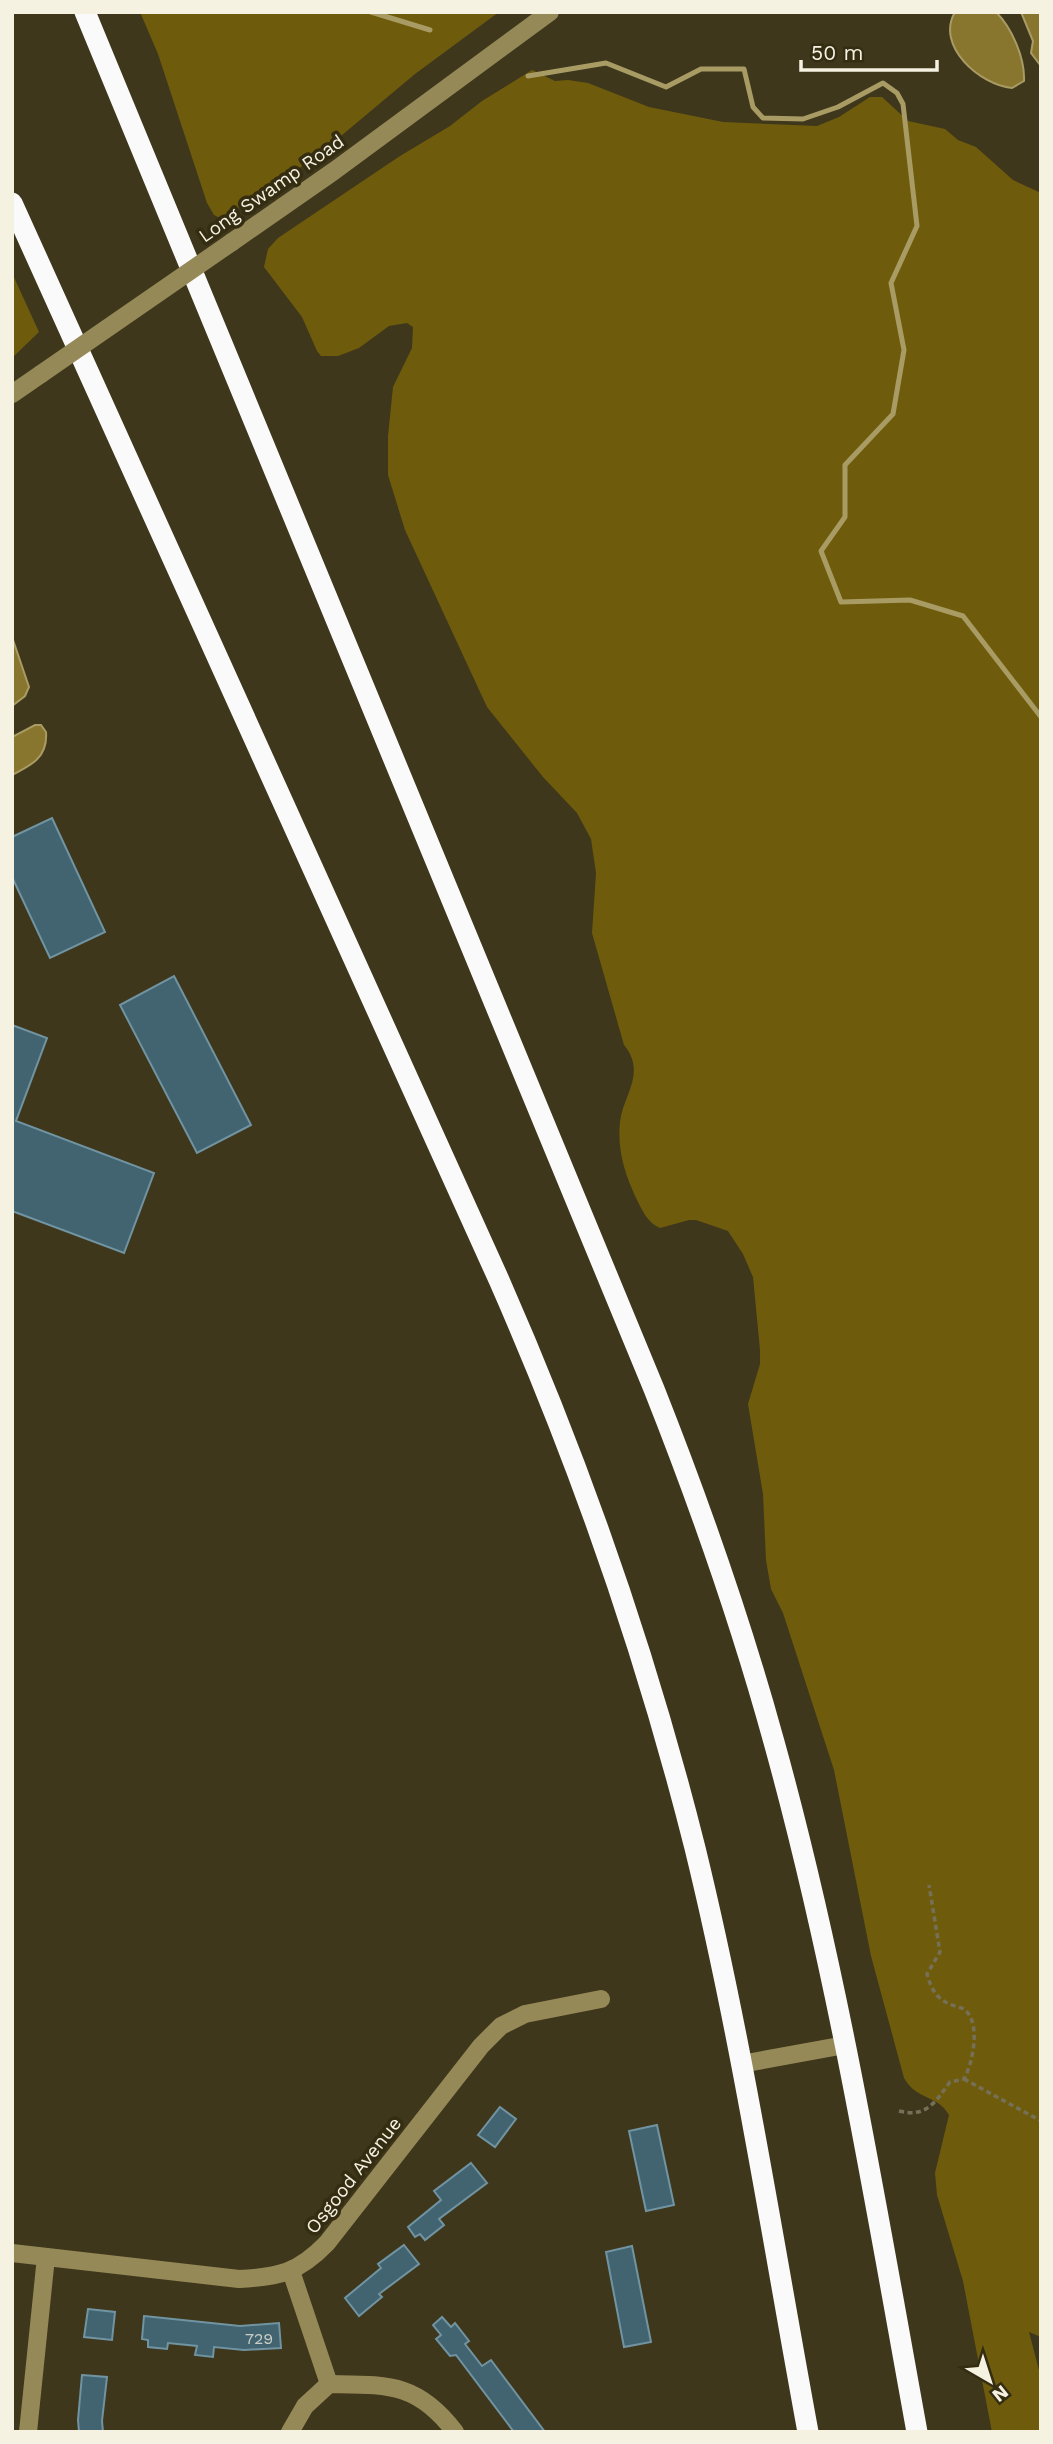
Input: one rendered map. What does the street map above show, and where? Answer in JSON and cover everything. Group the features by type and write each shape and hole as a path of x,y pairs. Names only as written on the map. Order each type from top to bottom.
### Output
{"highway":[{"path":"85,12 686,1471 737,1616 775,1745 815,1905 845,2045 917,2432"},
{"path":"12,204 479,1235 563,1431 625,1606 669,1751 710,1912 741,2064 808,2432"}],"street":[{"name":"Long Swamp Road","path":"12,394 334,171 550,12"},
{"name":"Osgood Avenue","path":"12,2253 239,2279 264,2278 291,2271 310,2260 327,2243 481,2046 501,2026 525,2014 601,1999"},
{"path":"741,2064 845,2045"},
{"path":"28,2432 46,2257"},
{"path":"291,2271 328,2384"},
{"path":"290,2432 304,2406 328,2384 375,2385 413,2392 436,2409 456,2432"}],"path":[{"path":"899,2111 909,2113 929,2109 950,2082 964,2078 971,2067 975,2044 971,2020 965,2011 939,1998 931,1989 927,1974 940,1952 929,1885"},
{"path":"964,2078 1041,2121"}],"shaded area":[{"path":"140,12 499,12 415,74 317,156 244,206 220,218 214,215 207,203 158,54"},
{"path":"955,12 996,12 1016,44 1024,81 1012,88 1000,85 987,80 964,62 951,38 950,25"},
{"path":"1021,12 1041,12 1041,66 1031,53 1033,41"},
{"path":"532,70 555,81 588,83 649,107 723,122 817,126 839,117 870,97 882,97 908,121 945,129 958,140 976,147 1013,180 1041,193 1041,2337 1029,2332 1041,2378 1041,2432 992,2432 963,2281 937,2195 935,2173 949,2115 939,2104 915,2091 904,2078 871,1956 834,1770 783,1613 771,1589 766,1560 763,1494 748,1404 760,1364 753,1277 743,1254 728,1231 696,1220 660,1228 646,1217 641,1209 623,1162 619,1132 622,1112 632,1084 634,1065 624,1045 592,933 596,873 591,839 577,813 543,777 487,707 405,530 388,475 388,436 393,387 412,348 413,327 407,323 389,326 359,348 338,356 321,356 302,317 264,267 268,249 278,238"},
{"path":"12,273 39,332 12,358"},
{"path":"12,637 29,687 25,696 12,706"},
{"path":"35,725 41,725 46,732 44,748 32,764 12,775 12,737"}],"building":[{"path":"52,818 105,932 50,958 12,877 12,837"},
{"path":"174,976 251,1125 197,1153 120,1005"},
{"path":"12,1025 47,1038 16,1121 154,1173 124,1253 12,1211"},
{"path":"500,2107 516,2119 495,2147 478,2135"},
{"path":"657,2125 674,2205 646,2211 629,2131"},
{"path":"471,2163 487,2183 439,2219 444,2225 425,2240 420,2234 415,2237 408,2227 441,2200 434,2191"},
{"path":"404,2245 419,2264 379,2294 382,2297 359,2316 345,2298 381,2268 378,2264"},
{"path":"632,2246 651,2342 624,2347 606,2252"},
{"path":"88,2309 115,2312 112,2340 84,2337"},
{"path":"144,2316 240,2326 279,2323 281,2348 244,2350 214,2347 213,2357 195,2355 197,2346 168,2343 167,2349 148,2347 148,2340 142,2339"},
{"path":"442,2317 451,2327 455,2323 469,2341 465,2344 482,2366 491,2360 545,2432 514,2432 456,2355 450,2356 436,2339 441,2335 433,2325"},
{"path":"82,2375 107,2377 103,2432 79,2432"}],"waterway":[{"path":"371,12 430,30"},
{"path":"528,76 606,63 666,87 701,69 744,69 753,107 763,118 803,119 838,107 883,83 897,93 903,104 917,226 891,283 904,350 893,414 845,465 845,517 821,551 841,602 910,600 963,616 1041,717"}]}
